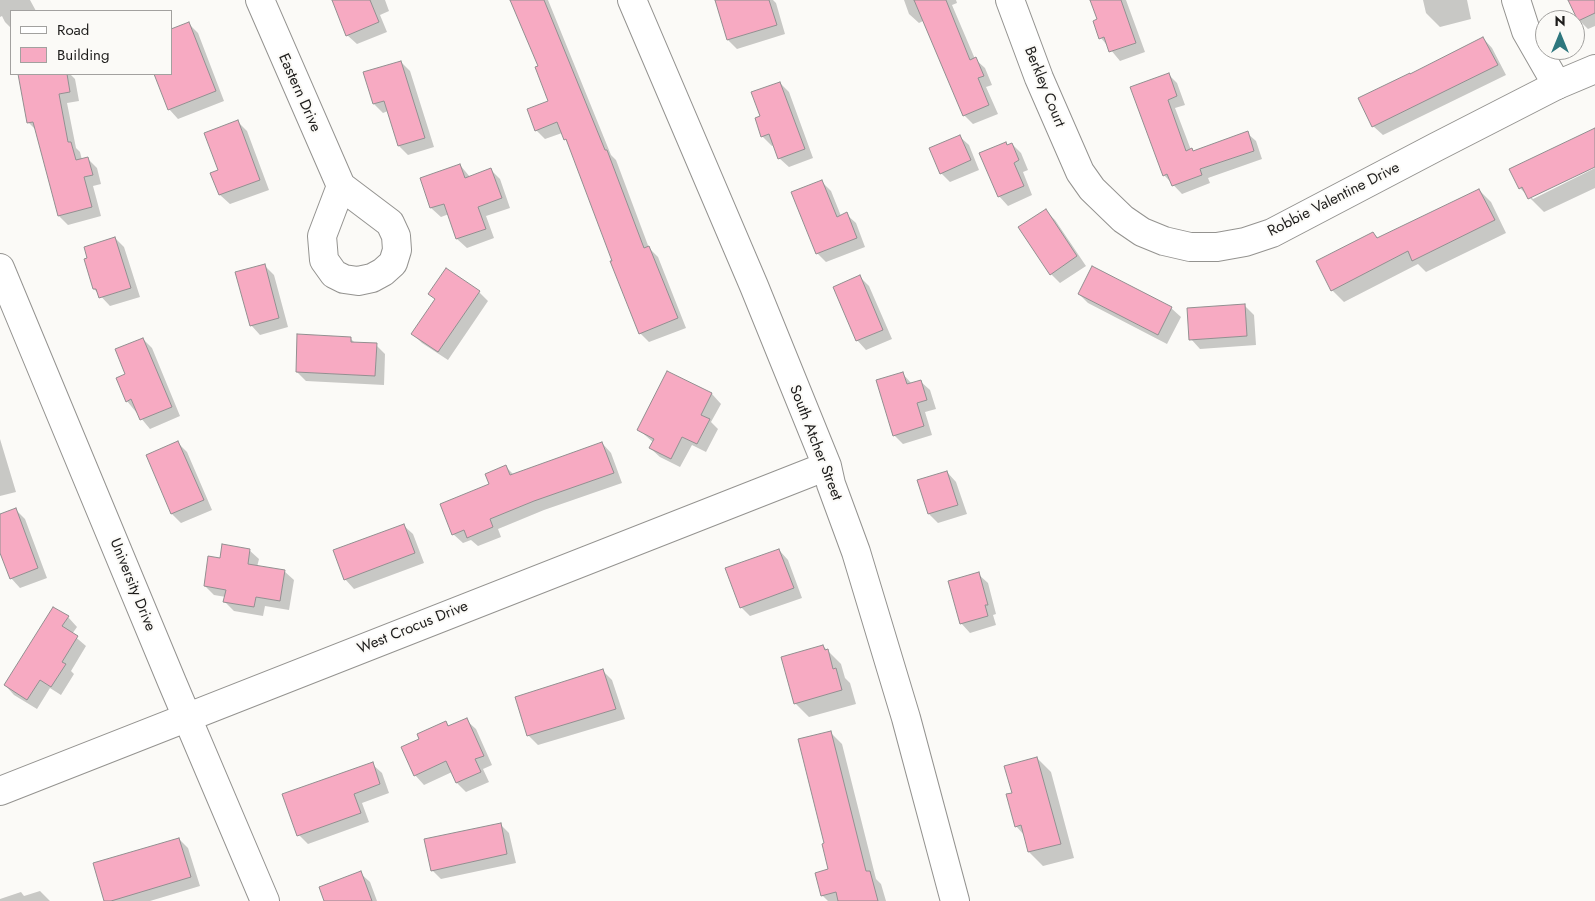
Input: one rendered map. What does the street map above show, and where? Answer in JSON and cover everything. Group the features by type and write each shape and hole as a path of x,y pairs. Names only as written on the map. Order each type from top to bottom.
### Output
{"street":[{"name":"Eastern Drive","path":"260,0 341,186"},
{"name":"South Atcher Street","path":"632,0 754,286 827,466 856,552 906,718 955,901"},
{"name":"Berkley Court","path":"1010,0 1039,78 1080,172"},
{"path":"1516,0 1526,31 1557,85"},
{"name":"Robbie Valentine Drive","path":"1080,172 1106,204 1142,232 1164,241 1190,247 1216,247 1235,244 1272,233 1557,85 1595,69"},
{"name":"University Drive","path":"0,268 265,901"},
{"name":"West Crocus Drive","path":"0,791 827,466"}],"building":[{"path":"332,0 370,0 379,22 346,36"},
{"path":"510,0 544,0 605,150 607,150 644,248 649,246 678,318 639,334 610,261 612,261 566,139 564,140 557,122 535,131 527,109 548,101 535,67 538,66"},
{"path":"715,0 769,0 777,25 727,40"},
{"path":"914,0 946,0 970,60 976,57 984,76 978,78 989,105 963,116"},
{"path":"1090,0 1121,0 1136,43 1109,52 1104,37 1099,39 1093,21 1097,19"},
{"path":"1568,0 1595,0 1595,13 1585,18 1585,10 1573,10"},
{"path":"189,22 216,91 168,110 154,75 172,75 172,29"},
{"path":"1483,37 1498,65 1372,127 1358,98"},
{"path":"401,61 425,138 398,146 384,101 373,104 363,72"},
{"path":"1169,73 1177,96 1168,100 1186,151 1192,148 1193,151 1248,131 1254,151 1200,169 1202,175 1172,186 1167,174 1163,176 1130,87"},
{"path":"18,75 67,75 70,92 59,94 68,142 71,142 76,160 88,157 93,175 84,177 92,207 58,216 33,122 27,123"},
{"path":"780,82 805,149 778,159 769,134 761,137 755,118 760,116 751,92"},
{"path":"238,120 260,180 219,195 210,173 218,170 204,133"},
{"path":"1595,128 1595,167 1528,199 1522,187 1519,189 1509,169"},
{"path":"960,135 971,160 940,174 929,148"},
{"path":"1006,142 1007,145 1012,143 1019,160 1014,163 1024,186 998,197 979,153"},
{"path":"460,164 465,178 491,168 502,198 478,207 486,229 456,239 444,204 430,208 420,178"},
{"path":"822,180 837,217 847,212 857,238 816,254 791,192"},
{"path":"1479,189 1495,220 1412,261 1408,251 1331,291 1316,261 1373,232 1377,238"},
{"path":"1046,209 1077,256 1050,275 1018,227"},
{"path":"115,237 131,288 99,298 96,289 93,289 84,259 87,258 84,247"},
{"path":"265,264 279,318 250,326 235,272"},
{"path":"1092,266 1172,307 1158,335 1078,294"},
{"path":"446,268 480,291 438,352 411,334 435,299 428,294"},
{"path":"860,275 883,330 856,341 833,287"},
{"path":"1245,304 1247,336 1189,340 1187,308"},
{"path":"297,334 351,337 351,342 377,343 375,376 296,372"},
{"path":"143,338 172,407 140,420 131,399 126,402 116,378 125,374 115,349"},
{"path":"667,371 712,393 701,415 710,419 697,444 682,437 671,459 649,448 654,439 637,430"},
{"path":"903,372 907,384 921,380 927,400 917,403 924,426 893,436 876,380"},
{"path":"178,441 204,500 171,514 146,455"},
{"path":"602,442 614,473 534,501 490,519 493,527 467,538 464,530 452,535 440,504 489,484 485,474 506,465 510,475"},
{"path":"947,471 958,505 928,514 917,480"},
{"path":"16,508 38,568 10,579 0,553 0,514"},
{"path":"404,524 415,553 344,580 333,550"},
{"path":"222,544 250,549 248,564 285,570 280,601 256,597 254,607 223,602 226,590 204,586 208,556 220,558"},
{"path":"779,549 794,588 740,608 725,568"},
{"path":"979,572 988,605 985,605 988,616 960,624 948,581"},
{"path":"53,607 69,616 62,626 78,636 62,662 66,664 51,687 40,680 27,700 4,685"},
{"path":"823,645 825,650 828,649 833,669 836,668 842,690 794,704 781,657"},
{"path":"603,669 616,709 527,736 515,697"},
{"path":"467,718 484,756 475,759 481,772 456,783 446,761 414,776 401,747 419,739 417,734 446,721 448,726"},
{"path":"831,731 866,871 870,871 878,901 838,901 836,892 821,896 815,873 828,869 822,844 824,843 798,739"},
{"path":"1037,757 1061,844 1028,852 1021,825 1015,827 1006,794 1012,793 1004,766"},
{"path":"373,762 380,784 354,794 361,813 297,836 282,794"},
{"path":"501,823 507,854 431,871 424,839"},
{"path":"179,838 191,877 111,901 104,901 93,863"},
{"path":"361,871 372,901 324,901 319,887"}]}
